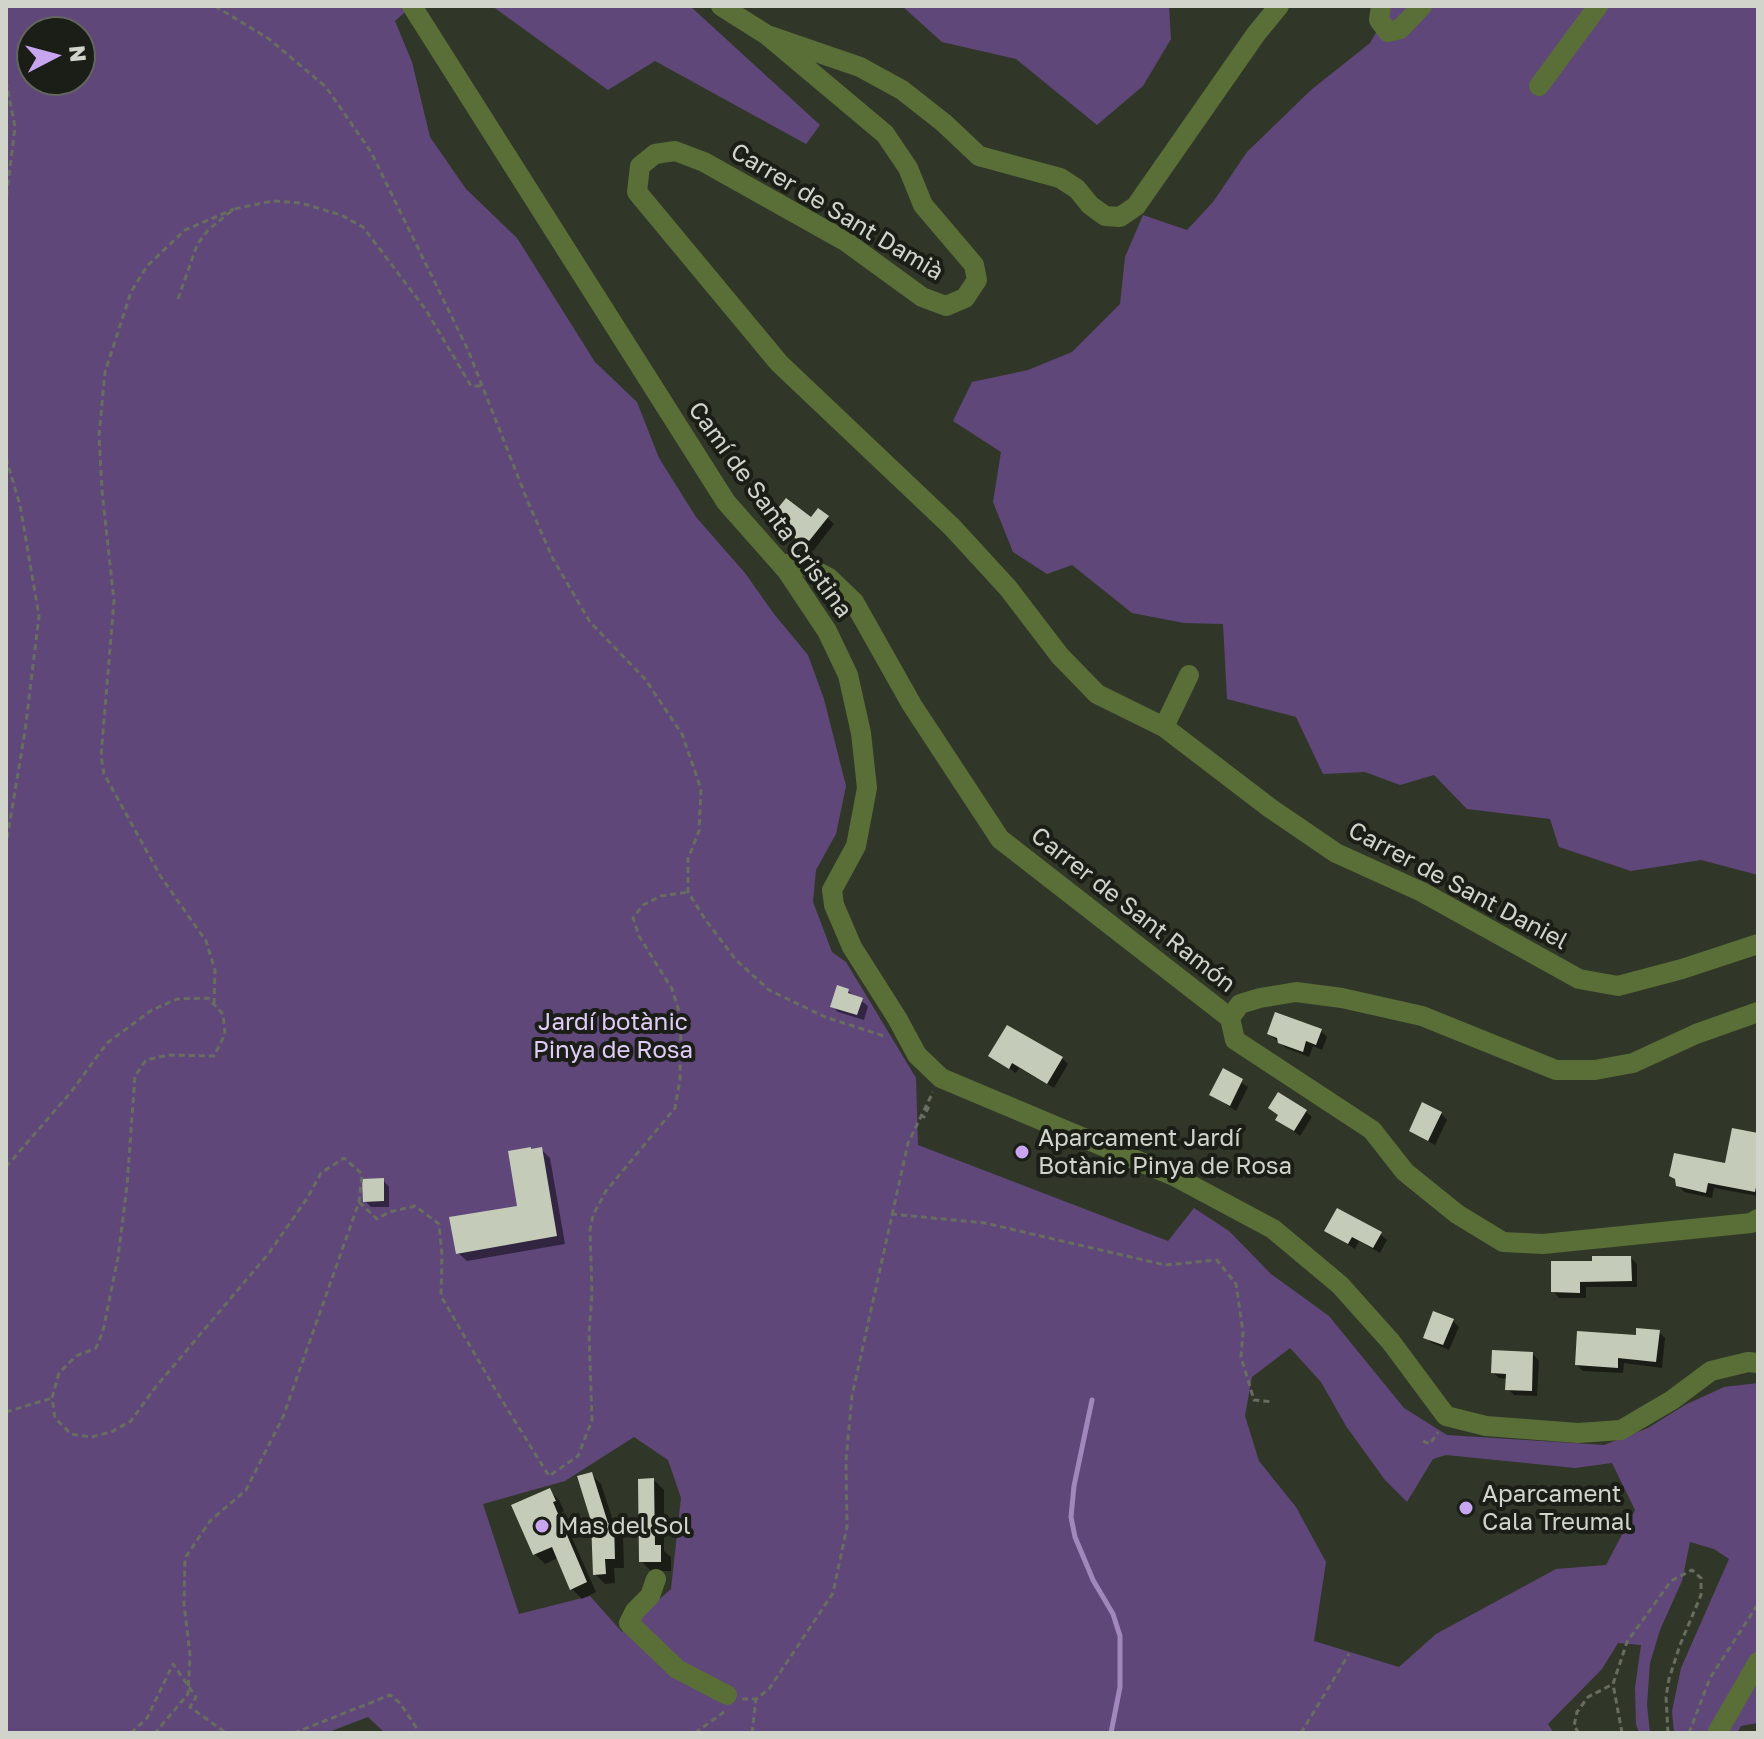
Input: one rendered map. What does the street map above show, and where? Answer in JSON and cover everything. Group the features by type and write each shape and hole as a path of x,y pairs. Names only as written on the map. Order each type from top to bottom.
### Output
{"street":[{"name":"Camí de Santa Cristina","path":"412,6 726,502 781,564 827,631 848,675 861,733 867,788 856,846 832,890 834,905 852,947 917,1055 941,1078 1174,1176 1273,1229 1340,1285 1391,1342 1446,1416 1486,1426 1578,1433 1621,1430 1672,1400 1711,1371 1755,1360"},
{"path":"721,6 767,35 860,67 902,90 979,156 1060,178 1077,189 1090,205 1105,216 1120,217 1136,206 1256,34 1279,6"},
{"path":"1381,6 1379,20 1388,32 1400,29 1422,6"},
{"path":"1539,86 1598,6"},
{"name":"Carrer de Sant Damià","path":"767,35 885,134 908,168 923,205 974,265 977,280 965,298 946,306 922,297 845,241 704,162 675,151 655,154 640,166 637,192 779,363 952,527 1008,588 1060,656 1097,694 1164,727"},
{"name":"Carrer de Sant Ramón","path":"781,564 802,564 829,578 854,602 912,705 1000,839 1230,1018 1235,1040 1372,1130 1405,1172 1457,1214 1503,1242 1543,1244 1756,1223"},
{"path":"1164,727 1189,675"},
{"name":"Carrer de Sant Daniel","path":"1164,727 1270,808 1336,853 1422,892 1579,979 1618,986 1758,944"},
{"path":"1230,1018 1240,1004 1260,998 1296,992 1342,998 1422,1016 1556,1070 1595,1070 1633,1063 1696,1034 1758,1012"},
{"path":"656,1579 650,1596 635,1611 629,1623 677,1669 732,1698"},
{"path":"1717,1733 1758,1662"}],"path":[{"path":"215,6 269,39 326,87 371,152 468,350 553,559 590,622 645,679 682,734 701,789 699,831 688,859 688,892 705,919 736,960 769,990 825,1017 912,1045"},
{"path":"6,81 15,127 6,201"},
{"path":"214,1004 215,970 206,941 161,877 104,774 101,756 114,601 99,435 105,372 117,327 131,292 147,266 185,230 234,209 273,201 301,203 341,215 363,227 426,310 471,386 482,386"},
{"path":"178,299 197,245 208,230 234,209"},
{"path":"6,458 20,505 39,616 25,731 6,845"},
{"path":"359,1202 377,1219 389,1212 415,1206 439,1224 441,1296 495,1389 549,1476 578,1456 592,1420 590,1230 593,1215 606,1191 675,1108 680,1080 681,1018 672,989 639,936 633,918 643,905 661,896 688,892"},
{"path":"6,1167 71,1092 107,1043 152,1010 177,999 208,998 223,1014 225,1034 214,1056 168,1055 146,1060 135,1076 127,1186 118,1257 103,1331 96,1348 76,1356 59,1373 52,1398 55,1418 71,1434 91,1437 111,1432 131,1421 154,1389 269,1253 321,1173 344,1158 362,1174 359,1202 283,1417 246,1490 210,1521 185,1558 184,1604 190,1654 188,1694 155,1733"},
{"path":"695,1733 714,1722 732,1698 756,1699 769,1689 833,1593 847,1527 846,1461 852,1396 908,1143 941,1078"},
{"path":"891,1214 985,1223 1165,1265 1217,1260 1236,1284 1243,1332 1241,1357 1254,1400 1273,1402"},
{"path":"6,1412 52,1398"},
{"path":"1423,1441 1430,1444 1439,1434 1434,1426"},
{"path":"1622,1733 1613,1684 1627,1642 1671,1581 1692,1570 1701,1578 1701,1595 1669,1679 1666,1697 1668,1733"},
{"path":"1689,1733 1710,1678 1758,1604"},
{"path":"1301,1733 1349,1654"},
{"path":"131,1733 147,1718 173,1664 196,1697 190,1707 226,1733"},
{"path":"1579,1733 1574,1726 1577,1712 1597,1690 1613,1684"},
{"path":"294,1733 390,1695 400,1703 420,1733"},
{"path":"752,1733 756,1699"}],"green space":[{"name":"Jardí botànic Pinya de Rosa","path":"6,6 412,6 395,21 412,62 430,137 466,189 517,238 595,362 637,402 659,458 696,517 745,573 808,655 824,699 846,786 836,834 816,870 813,902 832,952 846,962 916,1078 918,1145 1168,1241 1194,1208 1229,1231 1271,1274 1329,1316 1404,1408 1447,1435 1604,1445 1648,1428 1685,1405 1724,1387 1758,1383 1758,1723 1741,1726 1737,1733 1674,1733 1672,1711 1681,1668 1729,1559 1714,1549 1690,1542 1682,1581 1660,1630 1650,1663 1647,1705 1650,1733 1639,1733 1636,1724 1635,1688 1641,1645 1618,1643 1602,1669 1548,1724 1554,1733 385,1733 368,1717 326,1733 6,1733","holes":["1290,1348 1321,1382 1346,1426 1385,1480 1407,1502 1433,1459 1446,1455 1575,1468 1612,1463 1635,1510 1606,1565 1556,1569 1436,1634 1399,1667 1314,1641 1326,1562 1296,1507 1259,1461 1245,1416 1252,1377","634,1437 668,1460 681,1498 671,1589 622,1632 590,1596 519,1614 483,1504 565,1481"]},
{"path":"492,6 690,6 820,125 806,144 655,61 608,90"},
{"path":"902,6 1169,6 1171,39 1143,86 1097,125 1016,59 942,42"},
{"path":"1391,6 1758,6 1758,875 1701,860 1631,871 1559,847 1550,819 1467,809 1434,775 1400,785 1365,772 1323,774 1296,717 1227,699 1223,624 1184,623 1132,613 1072,565 1047,574 1013,552 993,502 1001,452 953,421 972,382 1028,370 1072,352 1120,304 1125,257 1143,215 1187,230 1213,202 1247,152 1311,90 1370,43"}],"building":[{"path":"786,498 811,517 818,508 829,516 805,546 770,518"},
{"path":"837,985 863,998 857,1015 830,1007"},
{"path":"1275,1012 1322,1029 1316,1045 1306,1041 1303,1052 1278,1043 1277,1038 1267,1034"},
{"path":"1007,1025 1063,1057 1047,1084 1012,1063 1009,1069 988,1056"},
{"path":"1223,1068 1243,1079 1230,1106 1209,1095"},
{"path":"1278,1092 1307,1110 1294,1131 1275,1120 1278,1115 1268,1108"},
{"path":"1422,1102 1442,1112 1428,1141 1409,1131"},
{"path":"1732,1128 1758,1133 1755,1192 1708,1183 1706,1193 1676,1186 1675,1179 1669,1176 1674,1153 1725,1163"},
{"path":"542,1147 557,1236 456,1254 449,1217 517,1206 508,1151"},
{"path":"384,1178 384,1201 363,1202 362,1179"},
{"path":"1337,1208 1382,1232 1373,1248 1352,1237 1348,1244 1324,1231"},
{"path":"1592,1256 1631,1256 1632,1281 1580,1282 1580,1293 1551,1292 1551,1261 1592,1261"},
{"path":"1433,1311 1454,1319 1443,1345 1423,1338"},
{"path":"1636,1328 1660,1330 1656,1362 1618,1358 1618,1368 1575,1365 1577,1331 1636,1335"},
{"path":"1492,1350 1533,1352 1532,1391 1505,1390 1506,1374 1491,1373"},
{"path":"592,1472 608,1523 614,1523 615,1559 605,1559 606,1574 593,1575 591,1521 577,1476"},
{"path":"654,1478 655,1545 661,1545 661,1562 639,1562 638,1479"},
{"name":"Mas del Sol","path":"550,1488 587,1582 570,1590 552,1547 533,1555 511,1505"}],"waterway":[{"path":"1092,1400 1074,1486 1071,1517 1075,1537 1093,1580 1113,1614 1120,1636 1120,1687 1111,1733"}],"place":[{"name":"Aparcament Jardí Botànic Pinya de Rosa","path":"1022,1152"},
{"name":"Aparcament Cala Treumal","path":"1466,1508"},
{"name":"Mas del Sol","path":"542,1526"}]}
